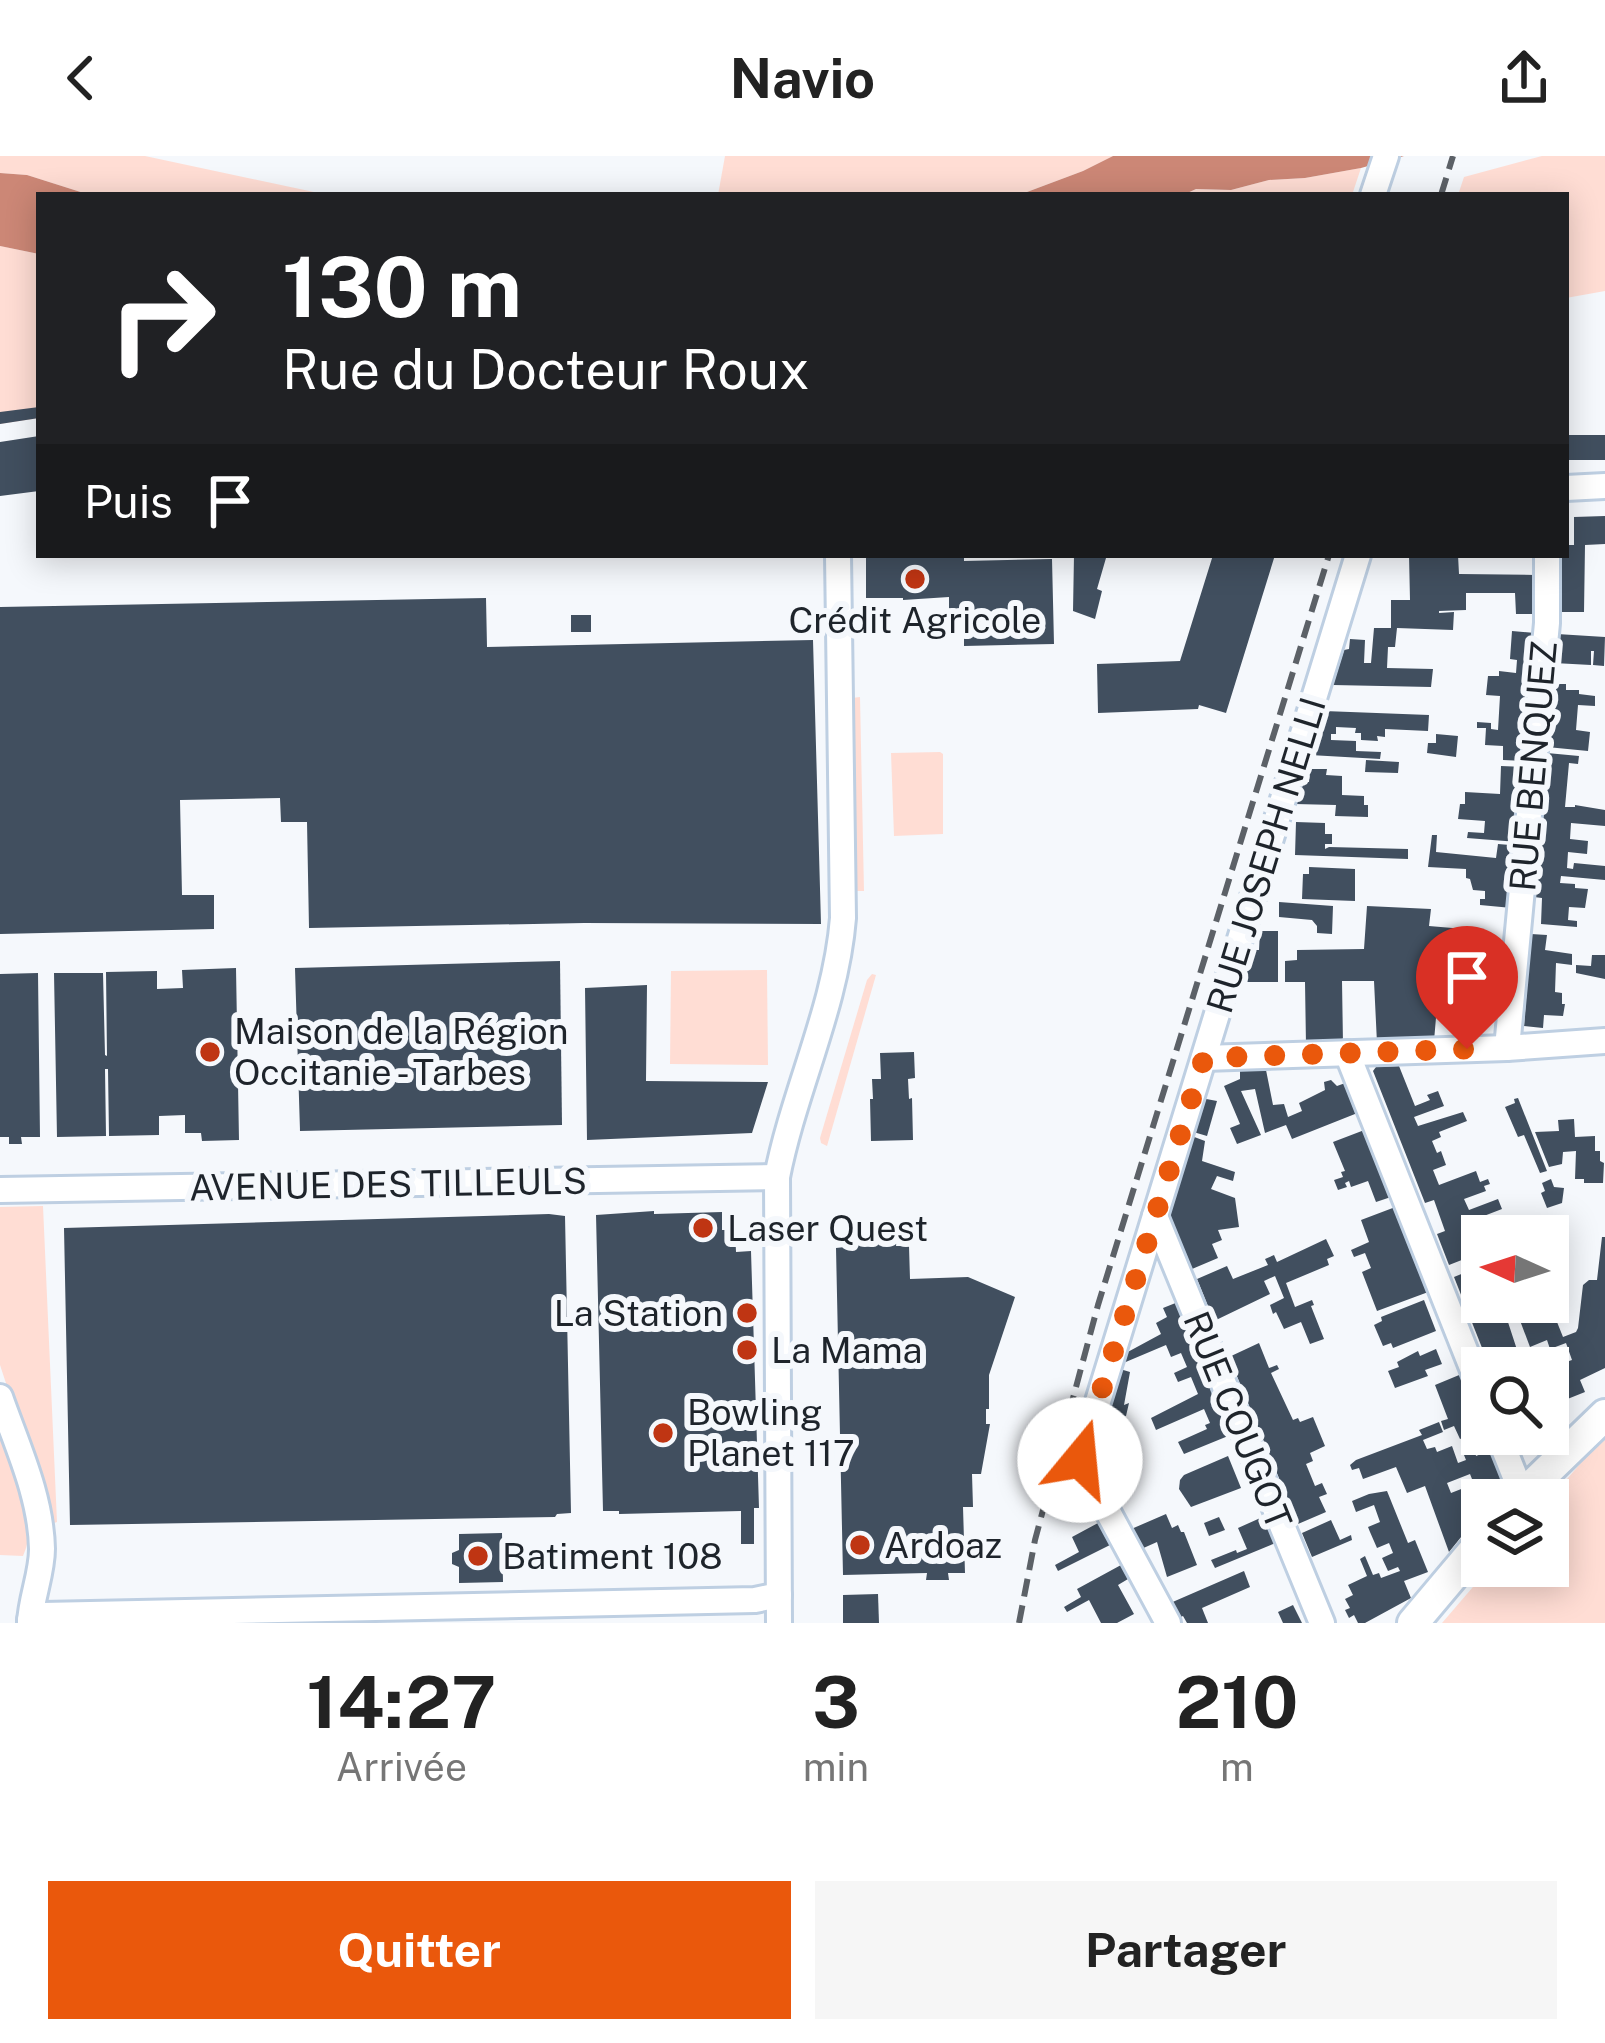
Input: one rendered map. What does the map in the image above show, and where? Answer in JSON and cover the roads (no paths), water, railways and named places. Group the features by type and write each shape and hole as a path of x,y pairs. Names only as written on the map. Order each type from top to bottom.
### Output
{"main road":[{"path":"1539,1479 1605,1415"},
{"path":"1413,1623 1461,1566"}],"street":[{"path":"1374,192 1386,156"},
{"path":"1569,488 1605,486"},
{"path":"779,1623 777,1178 786,1129 839,959 843,918 838,558"},
{"name":"RUE JOSEPH NELLI","path":"1168,1623 1080,1460 1357,558"},
{"name":"RUE BENQUEZ","path":"1507,1048 1547,623 1547,558"},
{"path":"1204,1058 1605,1041"},
{"path":"1347,1053 1464,1347"},
{"name":"AVENUE DES TILLEULS","path":"0,1190 777,1178"},
{"name":"RUE COUGOT","path":"1155,1216 1322,1623"},
{"path":"0,1396 40,1512 42,1556 30,1621 43,1615 521,1614 755,1600 779,1594"}],"railway":[{"path":"1442,192 1453,156"},
{"path":"1019,1623 1035,1540 1098,1305 1328,558"}],"place":[{"name":"Crédit Agricole","path":"915,579"},
{"name":"Maison de la Région Occitanie - Tarbes","path":"210,1052"},
{"name":"Laser Quest","path":"703,1228"},
{"name":"La Station","path":"747,1313"},
{"name":"La Mama","path":"747,1350"},
{"name":"Bowling Planet 117","path":"663,1433"},
{"name":"Ardoaz","path":"860,1545"},
{"name":"Batiment 108","path":"478,1556"}]}
